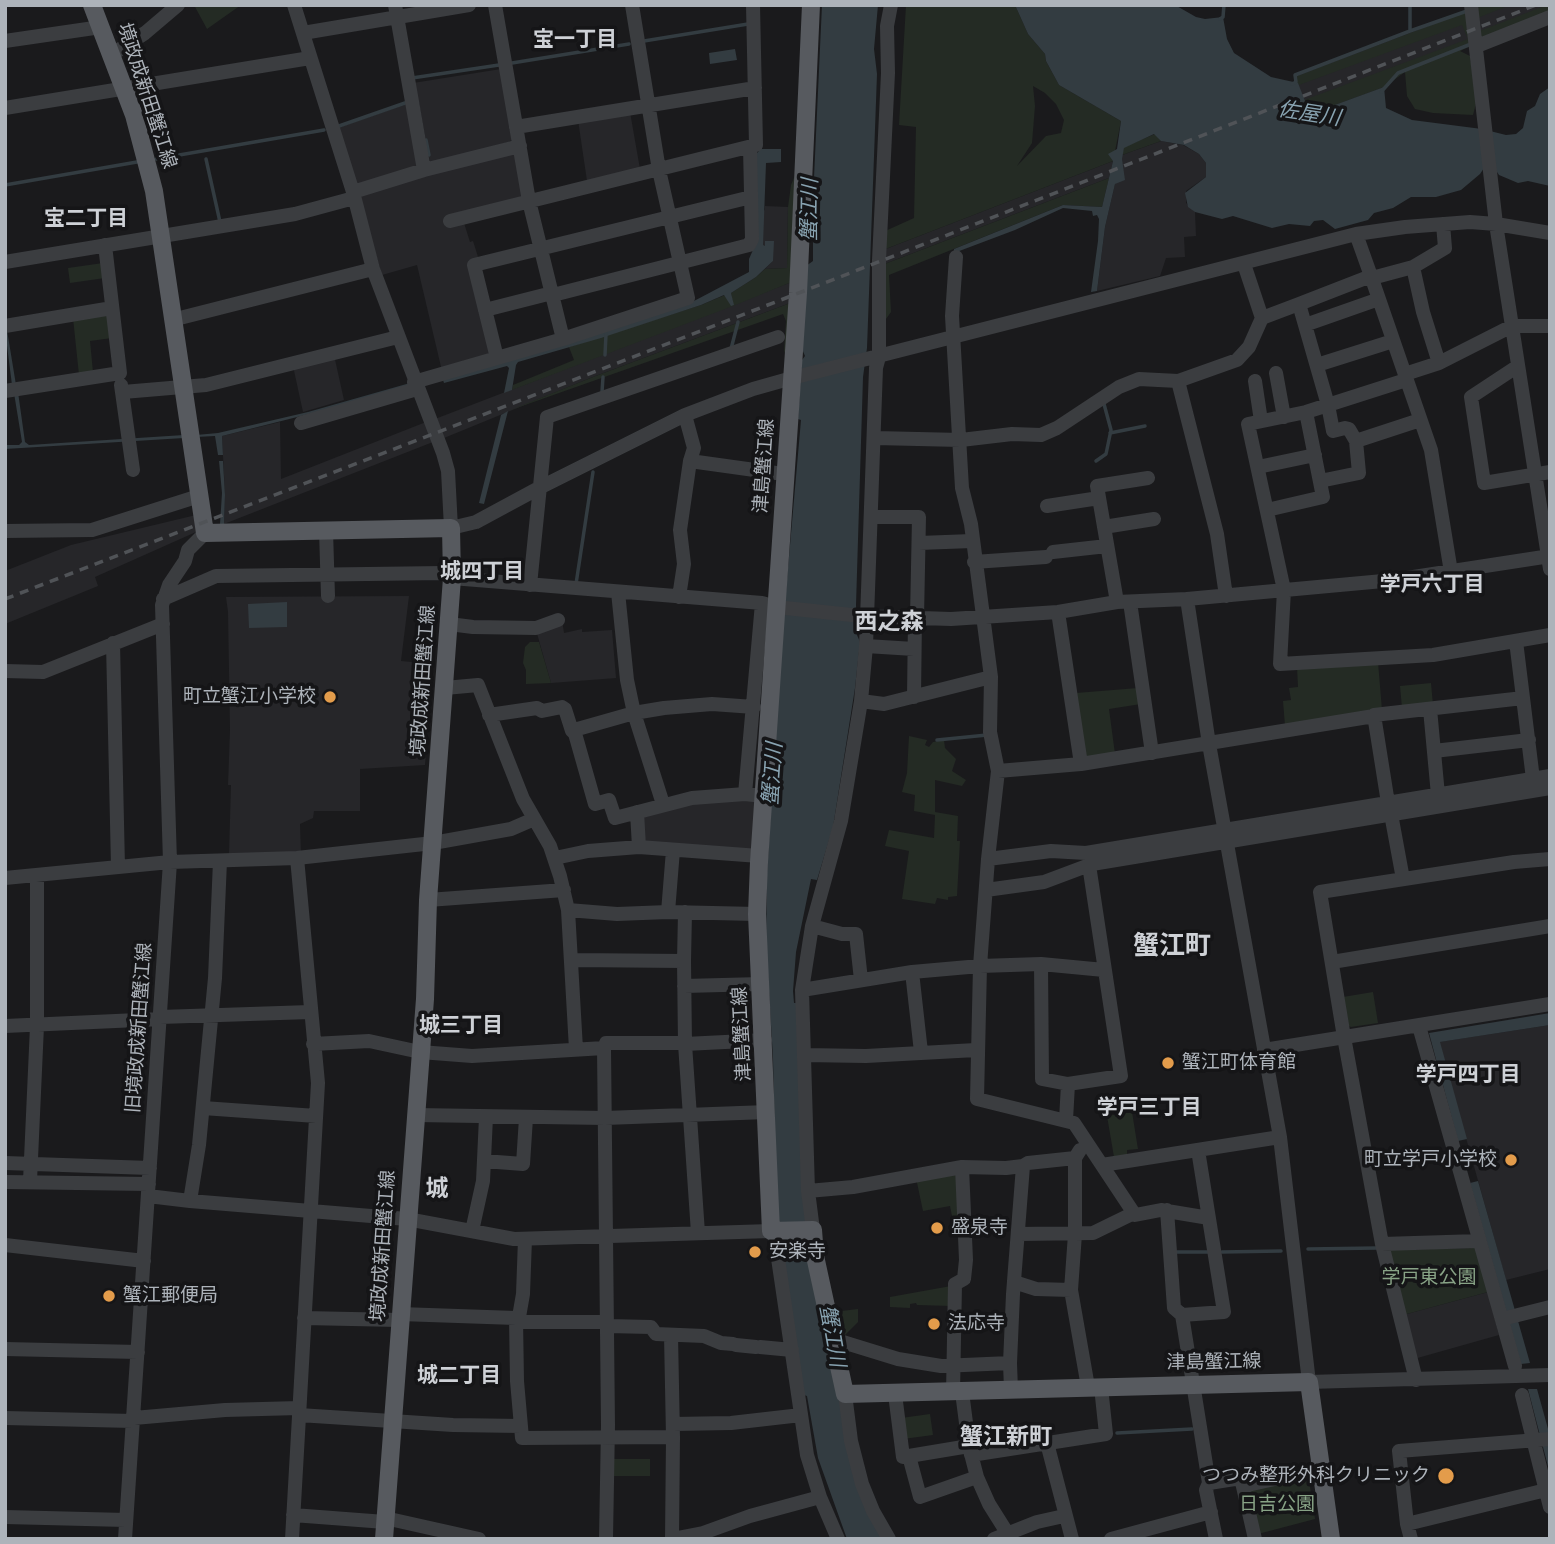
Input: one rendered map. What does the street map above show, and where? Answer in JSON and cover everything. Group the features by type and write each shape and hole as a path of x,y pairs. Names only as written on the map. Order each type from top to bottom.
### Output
{"main road":[{"name":"境政成新田蟹江線","path":"92,5 124,89 146,158 162,236 172,320 205,533"},
{"name":"津島蟹江線","path":"771,1231 765,1040 757,914 759,856 754,795 796,377 811,5"},
{"name":"境政成新田蟹江線","path":"385,1526 449,624 451,528"},
{"path":"205,533 451,528"},
{"path":"771,1231 811,1230 845,1394"},
{"name":"津島蟹江線","path":"845,1394 1309,1382"},
{"path":"1309,1382 1331,1539"}],"street":[{"path":"111,55 145,33 178,5"},
{"path":"295,5 373,269 447,471 451,528 476,522 685,415 742,392 796,377 1356,234 1470,222 1550,233"},
{"path":"303,33 396,11 468,5"},
{"path":"495,5 529,201 564,339"},
{"path":"301,423 688,298 659,170 632,5"},
{"path":"450,221 756,145 753,5"},
{"path":"811,1230 802,990 812,926 841,821 861,701 866,646 864,616 875,438 875,358 888,73 887,26 891,5"},
{"path":"163,599 216,576 443,573 452,578 864,616 982,618 1058,612 1123,602 1226,596 1394,580 1549,560 1496,224 1471,5"},
{"path":"396,11 424,170"},
{"path":"1477,46 1550,17"},
{"path":"5,41 101,27"},
{"path":"5,108 310,58"},
{"path":"516,127 755,88"},
{"path":"5,262 295,214 424,170 520,146"},
{"path":"485,310 749,245 752,239 750,147"},
{"path":"497,358 474,265 751,197"},
{"path":"1262,317 1371,277 1413,267 1445,248 1443,224"},
{"path":"1356,234 1431,450 1451,572"},
{"path":"105,245 133,470"},
{"path":"956,257 952,316 962,488 991,677 990,732 998,771 980,965 976,1099 1074,1123 1135,1215 1167,1210 1209,1218"},
{"path":"875,438 961,440 1012,434 1041,435 1139,379 1178,381 1237,360 1249,347 1262,317 1244,264"},
{"path":"1413,267 1423,312 1439,363"},
{"path":"172,320 373,269"},
{"path":"1305,325 1378,299"},
{"path":"1299,304 1333,430 1349,429 1356,441 1359,472 1320,481"},
{"path":"5,326 112,308"},
{"path":"1550,326 1512,326 1406,377 1306,412 1248,424 1284,590 1280,664 1433,655 1550,635"},
{"path":"530,585 547,417 778,337"},
{"path":"122,392 182,388 398,338"},
{"path":"1317,365 1393,341"},
{"path":"1518,366 1471,397 1484,483 1550,472"},
{"path":"5,391 120,373"},
{"path":"1276,373 1284,417"},
{"path":"1178,381 1217,534 1226,596"},
{"path":"1255,382 1261,421"},
{"path":"1267,510 1323,497 1306,412"},
{"path":"679,597 684,564 680,530 686,480 694,448 685,415"},
{"path":"1356,441 1420,420"},
{"path":"1258,467 1315,455"},
{"path":"690,461 776,473"},
{"path":"1148,478 1097,485 1107,546 1123,602 1152,753"},
{"path":"5,531 92,530 199,496"},
{"path":"1047,506 1099,498"},
{"path":"871,517 919,516 914,697"},
{"path":"1104,527 1153,519"},
{"path":"326,530 328,596"},
{"path":"163,599 185,561 188,550 205,533"},
{"path":"919,543 972,541"},
{"path":"974,562 1050,555 1107,546"},
{"path":"618,592 627,680 634,713 663,804"},
{"name":"旧境政成新田蟹江線","path":"125,1539 170,862 163,599"},
{"path":"1186,599 1225,836 1280,1137 1309,1382 1550,1376"},
{"path":"575,730 596,804 609,800 615,818 692,798 754,795 754,708 772,606"},
{"path":"1058,612 1081,764"},
{"path":"449,624 536,628 558,620"},
{"path":"5,671 43,672 163,624"},
{"path":"1516,641 1534,779"},
{"path":"113,643 118,867"},
{"path":"866,646 914,649"},
{"path":"861,701 884,704 991,677"},
{"path":"444,688 478,685 534,819 555,858 568,910 576,1049"},
{"path":"998,771 1081,764 1374,715 1523,698"},
{"path":"489,715 562,707 572,731 634,713 664,708 712,704 754,708"},
{"path":"1430,709 1438,795"},
{"path":"1374,716 1403,879"},
{"path":"1434,751 1529,740"},
{"path":"1390,809 1438,795 1550,776"},
{"path":"986,890 1044,882 1089,861 1225,836 1390,809 1550,788"},
{"path":"637,812 639,847"},
{"path":"5,878 170,862 297,858 433,843 511,829 534,819"},
{"path":"555,858 639,847 759,856"},
{"path":"668,912 673,850"},
{"path":"988,859 1051,851 1089,861"},
{"path":"292,1539 318,1083 297,858"},
{"path":"1416,1380 1382,1244 1320,892 1514,862 1550,859"},
{"path":"190,1201 200,1145 212,1014 220,861"},
{"path":"1041,964 1042,1079 1068,1084 1121,1076 1089,861"},
{"path":"30,1181 37,1026 37,875"},
{"path":"428,900 564,890"},
{"path":"568,910 617,914 757,914"},
{"path":"685,912 685,1044 698,1233"},
{"path":"812,926 842,934 856,934 861,980"},
{"path":"1332,962 1550,926"},
{"path":"572,960 684,961"},
{"path":"802,990 912,972 980,965 1041,964 1104,970"},
{"path":"912,972 921,1052"},
{"path":"684,986 761,984"},
{"path":"1264,1050 1550,1004"},
{"path":"5,1026 212,1014 310,1012"},
{"path":"1419,1026 1479,1241 1509,1318 1515,1366"},
{"path":"606,1539 608,1437 604,1048 606,1043 685,1044 765,1040"},
{"path":"313,1044 369,1041 420,1052 472,1056 604,1048"},
{"path":"804,1055 866,1056 976,1049"},
{"path":"1066,1120 1068,1084"},
{"path":"202,1108 316,1116"},
{"path":"416,1115 605,1118 767,1112"},
{"path":"472,1231 483,1181 486,1117"},
{"path":"484,1161 523,1164 526,1118"},
{"path":"1102,1165 1280,1137"},
{"path":"895,1394 903,1457 1047,1443 1106,1434 1071,1290 1075,1234 1075,1158 1086,1140"},
{"path":"1182,1315 1224,1312 1198,1150"},
{"path":"808,1191 853,1187 962,1167 1006,1168 1075,1158"},
{"path":"5,1163 150,1168"},
{"path":"1011,1390 1014,1282 1023,1166"},
{"path":"962,1167 966,1260 964,1279 955,1284 954,1367 957,1392 977,1478 1004,1537 1065,1516"},
{"path":"5,1182 30,1181 148,1190 190,1201 407,1219 514,1239 771,1231 775,1238 807,1455 820,1497 838,1539"},
{"path":"1167,1210 1174,1308 1182,1315 1209,1483 1206,1490 1216,1539"},
{"path":"1019,1234 1075,1234 1101,1230 1134,1213"},
{"path":"525,1239 523,1294 519,1317 516,1320 522,1438 608,1437 801,1415"},
{"path":"1382,1244 1479,1241"},
{"path":"5,1245 144,1261"},
{"path":"1014,1282 1036,1289 1071,1290"},
{"path":"1509,1318 1550,1307"},
{"path":"304,1318 400,1317 607,1324 651,1327 656,1334 704,1336 721,1343 792,1350"},
{"path":"671,1335 672,1539 704,1536 820,1497"},
{"path":"833,1339 898,1359 954,1367 1010,1363"},
{"path":"5,1349 138,1352"},
{"path":"845,1394 851,1441 862,1484 889,1539"},
{"path":"1522,1395 1541,1439 1550,1507"},
{"path":"5,1419 134,1419 225,1409 299,1411 453,1426 521,1426"},
{"path":"1411,1539 1406,1524 1399,1451 1541,1439"},
{"path":"1047,1443 1072,1539"},
{"path":"909,1456 920,1497 977,1478"},
{"path":"1243,1486 1320,1469"},
{"path":"1209,1483 1241,1478 1255,1539"},
{"path":"1406,1524 1546,1490"},
{"path":"1111,1539 1211,1512"},
{"path":"293,1515 479,1539"},
{"path":"5,1517 126,1520"}],"shaded area":[{"path":"1483,5 1550,5 1481,40 1476,8"},
{"path":"1468,11 1473,45 1399,74 1384,87 1310,114 1296,82 1297,76"},
{"path":"501,69 513,139 430,163 413,83"},
{"path":"407,104 418,166 358,184 354,182 337,128"},
{"path":"630,112 640,169 587,181 578,120"},
{"path":"1161,141 1183,145 1199,154 1206,163 1206,177 1186,191 1186,203 1195,212 1196,236 1184,237 1185,257 1166,258 1160,276 1097,291 1105,227 1115,184 1122,173 1122,155"},
{"path":"512,153 516,155 522,195 519,199 464,223 479,260 490,355 442,371 417,265 382,275 357,193"},
{"path":"1113,161 1109,178 882,265 883,250"},
{"path":"765,206 788,207 787,268 765,269 773,261 765,246 762,246"},
{"path":"794,281 793,302 593,377 444,438 435,419"},
{"path":"334,355 344,400 303,412 293,366"},
{"path":"280,422 281,479 426,422 433,442 224,524 222,436"},
{"path":"196,515 196,532 95,577 98,586 5,624 5,571 71,545"},
{"name":"町立蟹江小学校","path":"409,596 401,661 433,664 425,765 360,769 360,811 314,811 313,818 300,824 301,855 229,854 231,785 228,785 230,730 226,597"},
{"path":"562,620 564,633 582,629 582,632 612,630 616,678 551,683 536,630"},
{"path":"757,796 755,854 640,846 638,813 694,800"},
{"name":"町立学戸小学校","path":"1550,1025 1550,1269 1506,1280 1439,1042"},
{"path":"1488,1292 1499,1335 1414,1359 1403,1315"}],"green space":[{"path":"194,5 241,5 207,29"},
{"path":"906,5 1015,5 1028,34 1045,54 1059,85 1121,121 1113,161 883,250 883,232 914,218 916,127 899,125","holes":["1033,86 1056,104 1064,120 1061,133 1046,136 1017,166 1032,143 1035,106"]},
{"path":"1483,5 1510,5 1475,19 1476,8"},
{"path":"1550,5 1550,13 1481,40 1477,32"},
{"path":"1468,11 1473,45 1460,51 1470,56 1477,100 1473,115 1433,113 1415,109 1407,96 1405,72 1384,87 1310,114 1304,100 1468,39 1462,25 1299,85 1296,82 1297,76"},
{"path":"1155,134 1161,141 1122,155 1124,147"},
{"path":"796,173 794,281 738,304 512,390 513,385 574,360 569,347 725,295 733,305 731,293 765,269 787,268 788,207 791,185"},
{"path":"1109,178 1102,207 1063,205 889,275 891,312 881,326 882,265"},
{"path":"103,263 105,278 70,283 68,268"},
{"path":"793,302 788,359 784,351 786,321 783,314 508,411 593,377"},
{"path":"110,312 112,338 90,341 93,372 79,375 73,318"},
{"path":"530,642 539,642 551,683 526,684 523,663 525,647"},
{"path":"1378,662 1382,710 1285,726 1283,701 1291,700 1289,688 1298,687 1297,667"},
{"path":"1431,683 1433,705 1402,708 1400,686"},
{"path":"1138,688 1141,704 1109,709 1115,754 1090,758 1085,755 1076,693"},
{"path":"909,736 927,740 925,745 929,747 933,742 944,740 945,748 956,759 952,771 966,780 962,786 935,780 935,812 958,816 957,841 960,841 957,896 948,897 948,900 937,898 935,904 902,899 909,851 885,846 889,830 934,838 935,815 914,811 915,795 902,792 907,773"},
{"path":"1373,992 1378,1023 1351,1027 1347,1025 1343,997"},
{"path":"1132,1112 1138,1149 1127,1150 1127,1155 1114,1157 1107,1116"},
{"path":"959,1171 961,1230 955,1231 950,1206 923,1211 916,1178"},
{"name":"学戸東公園","path":"1476,1248 1488,1292 1403,1315 1388,1250"},
{"path":"951,1286 952,1306 916,1303 910,1304 910,1308 890,1307 890,1297"},
{"path":"858,1309 858,1322 842,1338 833,1312"},
{"path":"930,1414 933,1435 903,1439 901,1418"},
{"path":"611,1459 650,1459 650,1476 611,1476"},
{"name":"日吉公園","path":"1308,1474 1315,1519 1258,1534 1249,1488"}],"water":[{"name":"蟹江川","path":"822,5 878,5 874,49 877,74 856,605 857,635 860,642 833,827 817,880 811,879 796,952 793,991 794,1003 798,1003 810,1259 883,1539 847,1539 818,1458 807,1396 804,1395 777,1223 773,1058 766,941 767,874 780,659 801,420 798,419 802,360 805,356 802,349 806,266 813,261 813,199"},
{"name":"佐屋川","path":"1015,5 1175,5 1196,17 1223,17 1227,39 1234,53 1271,77 1298,83 1310,114 1384,87 1386,108 1412,120 1482,129 1506,135 1516,134 1523,128 1527,111 1535,106 1540,94 1550,87 1550,186 1528,181 1518,183 1499,175 1495,169 1484,168 1461,190 1436,197 1411,197 1393,208 1374,213 1368,220 1335,229 1323,220 1314,221 1310,226 1289,224 1272,228 1233,216 1222,219 1195,212 1188,207 1185,193 1206,177 1206,163 1199,154 1184,145 1161,141 1154,134 1124,148 1122,159 1125,180 1115,184 1105,227 1097,291 1091,292 1099,219 1097,215 1093,216 1092,211 1063,208 954,253 954,249 1063,205 1102,207 1113,161 1108,154 1117,149 1121,121 1059,85 1045,54 1028,34"},
{"path":"759,33 762,149 781,149 781,162 766,163 763,245 765,246 765,241 774,241 773,261 756,277 731,293 734,305 731,306 724,295 601,338 518,362 512,390 504,393 509,368 507,366 444,383 443,380 604,332 694,301 749,272 749,259 756,243 755,155 759,151"},
{"path":"735,49 737,60 710,64 709,53"},
{"path":"7,330 16,385 12,385"},
{"path":"410,383 412,388 222,436 223,455 218,455 215,436 196,437 308,412"},
{"path":"18,392 25,442 29,445 184,435 184,438 5,449 5,445 19,445 22,442 14,393"},
{"path":"508,411 484,504 479,503 501,415"},
{"path":"219,461 223,461 224,524 220,524 222,493"},
{"path":"287,602 287,627 249,628 248,604"},
{"path":"1550,1013 1550,1025 1440,1042 1467,1139 1458,1141 1429,1033"},
{"path":"1478,1181 1530,1363 1521,1364 1470,1183"},
{"path":"1528,1389 1537,1389 1550,1436 1550,1474"}],"waterway":[{"path":"1220,19 1223,17 1224,5"},
{"path":"1292,84 1296,82 1295,75 1410,31 1410,5"},
{"path":"1410,31 1467,11"},
{"path":"644,41 748,24"},
{"path":"512,63 629,44"},
{"path":"1381,92 1398,73 1471,44"},
{"path":"412,78 499,65"},
{"path":"339,126 405,103"},
{"path":"156,159 324,130"},
{"path":"426,140 429,155"},
{"path":"206,159 220,222"},
{"path":"5,185 137,162"},
{"path":"731,349 738,322"},
{"path":"605,355 606,334"},
{"path":"602,392 603,377"},
{"path":"1096,461 1106,454 1111,430 1104,404"},
{"path":"1110,433 1145,426"},
{"path":"576,584 593,472"},
{"path":"937,740 987,735"},
{"path":"1308,1249 1377,1248"},
{"path":"1222,1252 1281,1251"},
{"path":"1177,1252 1210,1252"},
{"path":"1117,1433 1192,1429"}],"railway":[{"path":"5,599 1536,5"}],"place":[{"name":"町立蟹江小学校","path":"330,697"},
{"name":"蟹江町体育館","path":"1168,1063"},
{"name":"町立学戸小学校","path":"1511,1160"},
{"name":"盛泉寺","path":"937,1228"},
{"name":"安楽寺","path":"755,1252"},
{"name":"蟹江郵便局","path":"109,1296"},
{"name":"法応寺","path":"934,1324"},
{"name":"つつみ整形外科クリニック","path":"1446,1476"}],"district":[{"name":"宝一丁目","path":"575,41"},
{"name":"宝二丁目","path":"86,220"},
{"name":"城四丁目","path":"482,573"},
{"name":"学戸六丁目","path":"1432,586"},
{"name":"西之森","path":"889,623"},
{"name":"蟹江町","path":"1172,947"},
{"name":"城三丁目","path":"461,1027"},
{"name":"学戸四丁目","path":"1468,1076"},
{"name":"学戸三丁目","path":"1149,1109"},
{"name":"城","path":"437,1190"},
{"name":"城二丁目","path":"459,1377"},
{"name":"蟹江新町","path":"1006,1438"}]}
